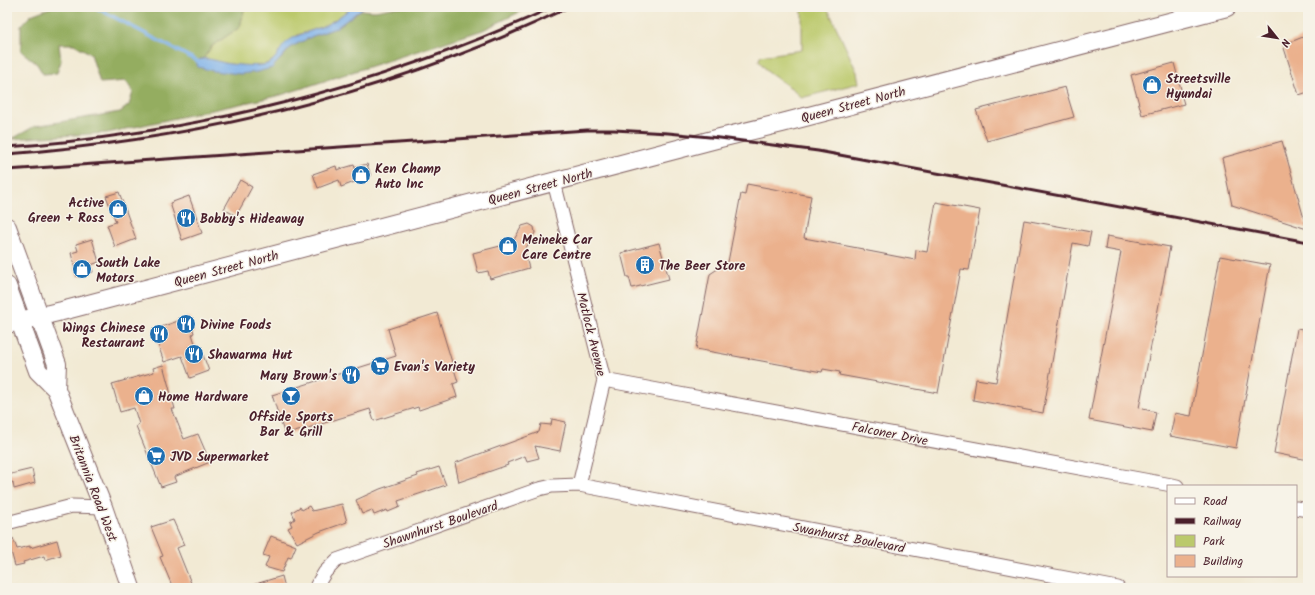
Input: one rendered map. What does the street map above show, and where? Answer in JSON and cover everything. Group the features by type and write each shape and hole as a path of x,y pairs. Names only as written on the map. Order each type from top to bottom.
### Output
{"main road":[{"name":"Queen Street North","path":"13,322 1227,7"},
{"name":"Britannia Road West","path":"7,227 57,364 56,389"},
{"name":"Britannia Road West","path":"7,286 13,322 38,371 56,389 103,507 131,588"}],"street":[{"name":"Matlock Avenue","path":"554,182 604,380 579,485"},
{"name":"Falconer Drive","path":"604,380 1172,485"},
{"name":"Shawnhurst Boulevard","path":"318,588 317,585 325,572 337,560 540,489 552,486 579,485"},
{"name":"Swanhurst Boulevard","path":"579,485 1118,588"},
{"path":"7,523 72,506 103,507"},
{"path":"1297,508 1308,510"}],"green space":[{"path":"52,7 243,7 244,10 240,27 212,46 203,59 200,59 257,72 282,58 291,47 313,36 336,28 361,10 375,11 397,7 530,7 483,30 281,95 107,133 12,139 35,126 120,112 129,105 133,92 126,81 100,83 91,54 74,44 59,44 61,61 57,73 43,74 37,64 21,51 21,26 31,15"},
{"path":"243,7 352,7 330,23 293,38 274,59 268,63 251,66 203,59 212,46 240,27 244,10"},
{"path":"802,7 827,7 857,72 859,83 801,98 794,90 769,73 759,61 760,56 802,50"}],"water":[{"path":"352,7 364,7 336,28 313,36 291,47 272,68 240,74 213,71 198,67 197,65 197,61 201,59 239,65 253,66 267,64 276,57 284,45 291,39 329,23"}],"building":[{"path":"1308,35 1308,92 1299,95 1283,45"},
{"path":"1174,63 1184,104 1142,115 1131,75"},
{"path":"1065,87 1074,117 987,141 976,110"},
{"path":"1282,141 1307,229 1232,205 1222,158"},
{"path":"367,164 371,176 341,187 339,180 318,188 313,174 336,166 337,170 354,165 355,168"},
{"path":"240,180 252,187 236,216 224,209"},
{"path":"747,184 811,196 804,238 915,260 916,250 927,252 936,202 980,210 969,270 961,269 938,393 839,375 840,372 823,369 822,372 696,349 710,274 728,262 741,194 745,195"},
{"name":"Active Green + Ross","path":"119,192 136,239 115,247 107,225 116,222 106,196"},
{"name":"Bobby's Hideaway","path":"189,196 202,233 182,240 170,203"},
{"path":"1024,220 1091,232 1088,246 1073,243 1043,413 973,400 976,379 996,382"},
{"path":"529,224 534,227 535,233 524,251 529,268 490,279 488,271 478,273 473,253 512,243 522,226"},
{"path":"1107,236 1170,247 1139,408 1156,412 1152,432 1089,420 1121,252 1105,249"},
{"path":"92,239 99,262 91,265 93,272 77,277 71,253 78,251 76,244"},
{"name":"The Beer Store","path":"659,243 669,279 632,288 629,277 627,277 621,253"},
{"path":"1220,256 1270,265 1236,448 1170,436 1175,413 1191,416"},
{"path":"437,313 458,382 453,384 457,397 419,410 418,407 374,421 370,409 285,435 272,395 396,356 388,329"},
{"path":"189,317 194,333 192,334 199,356 203,355 209,371 190,378 182,356 164,362 153,330"},
{"path":"1297,329 1308,331 1308,460 1274,453"},
{"path":"163,365 175,409 172,409 184,439 198,434 210,462 174,477 176,482 161,487 136,426 139,424 134,408 120,412 112,384 154,372 153,368"},
{"path":"552,419 566,422 560,451 535,446 539,458 527,461 525,456 507,463 508,465 459,482 455,463 539,432 541,424 551,425"},
{"path":"439,467 446,485 398,501 400,507 388,512 387,510 374,515 372,510 362,514 356,500 380,489 418,476 417,474"},
{"path":"32,469 35,483 14,489 13,482 7,484 7,475"},
{"path":"342,504 347,522 319,532 297,543 288,528 292,526 290,522 295,519 292,512 300,507 302,510 309,506 312,511"},
{"path":"173,520 184,545 177,548 193,588 173,588 160,557 163,556 151,527"},
{"path":"271,536 296,546 291,558 288,557 282,572 265,567 269,557 263,555"},
{"path":"13,538 17,549 30,546 30,548 57,540 61,555 45,560 44,556 15,566 8,540"},
{"path":"282,576 285,588 249,588 249,586"}],"waterway":[{"path":"95,7 201,63"}],"railway":[{"path":"7,147 148,131 217,118 286,102 354,83 422,60 488,35 553,7"},
{"path":"7,154 80,147 153,137 224,124 295,107 365,87 434,64 502,37 569,7"},
{"path":"7,170 587,130 614,130 720,138 818,151 1308,242"}],"place":[{"name":"Streetsville Hyundai","path":"1152,85"},
{"name":"Ken Champ Auto Inc","path":"361,175"},
{"name":"Active Green + Ross","path":"118,209"},
{"name":"Bobby's Hideaway","path":"186,218"},
{"name":"Meineke Car Care Centre","path":"508,246"},
{"name":"The Beer Store","path":"645,265"},
{"name":"South Lake Motors","path":"82,269"},
{"name":"Divine Foods","path":"186,324"},
{"name":"Wings Chinese Restaurant","path":"159,334"},
{"name":"Shawarma Hut","path":"194,354"},
{"name":"Evan's Variety","path":"380,366"},
{"name":"Mary Brown's","path":"351,375"},
{"name":"Home Hardware","path":"144,396"},
{"name":"Offside Sports Bar & Grill","path":"291,396"},
{"name":"JVD Supermarket","path":"156,456"}]}
